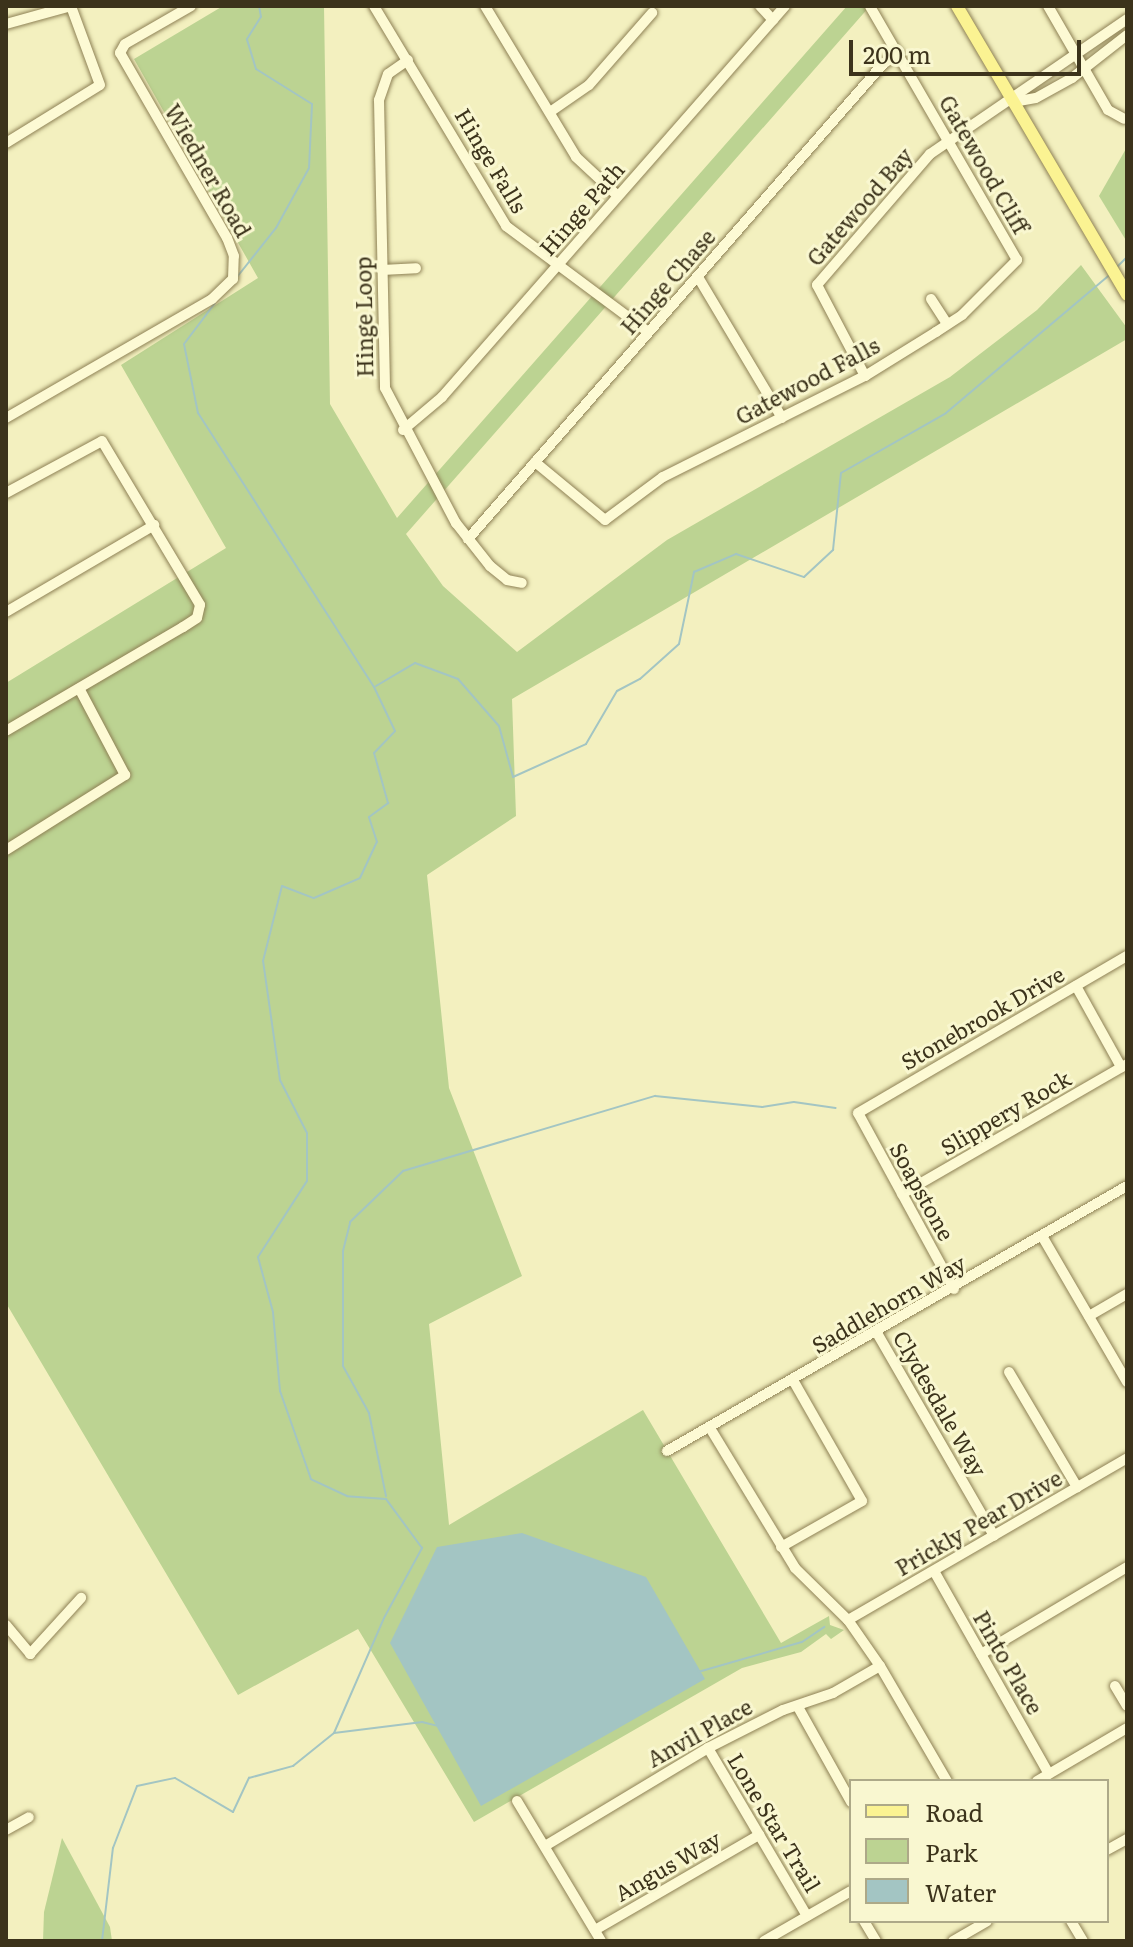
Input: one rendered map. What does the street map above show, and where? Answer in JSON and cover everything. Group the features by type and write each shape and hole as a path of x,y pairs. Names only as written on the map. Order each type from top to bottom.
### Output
{"main road":[{"path":"957,6 1127,295"}],"street":[{"path":"6,24 71,6 100,85 6,143"},
{"name":"Wiedner Road","path":"6,418 212,299 233,279 234,256 227,238 120,53 125,44 191,6"},
{"name":"Hinge Falls","path":"374,6 506,226 648,332"},
{"path":"485,6 576,157 618,196"},
{"path":"760,6 773,20"},
{"name":"Hinge Path","path":"403,430 418,422 785,6"},
{"name":"Gatewood Cliff","path":"870,6 1017,260"},
{"path":"1048,6 1108,110 1124,119"},
{"path":"550,112 589,85 652,13"},
{"path":"1013,102 1029,85 1077,56 1127,19"},
{"path":"1013,102 1036,98 1086,69 1127,35"},
{"name":"Hinge Chase","path":"468,539 883,64 898,53"},
{"name":"Hinge Loop","path":"408,60 388,74 379,100 385,388 403,430 468,539 507,580 522,583"},
{"name":"Gatewood Bay","path":"865,376 817,285 930,154 1013,102"},
{"name":"Gatewood Falls","path":"535,462 605,520 663,477 865,376 947,324 1017,260"},
{"path":"382,270 416,268"},
{"path":"698,277 782,418"},
{"path":"931,299 947,324"},
{"path":"6,493 102,441 197,598 197,618 6,731"},
{"path":"6,612 154,525"},
{"path":"6,850 125,775 79,688"},
{"name":"Stonebrook Drive","path":"858,1113 1127,956"},
{"path":"1076,986 1124,1066"},
{"name":"Slippery Rock","path":"902,1194 1124,1066"},
{"name":"Soapstone","path":"858,1113 954,1289"},
{"name":"Saddlehorn Way","path":"667,1451 954,1289 1127,1186"},
{"path":"1042,1236 1127,1382"},
{"path":"1089,1316 1127,1294"},
{"name":"Clydesdale Way","path":"877,1333 994,1536"},
{"path":"1009,1372 1077,1487"},
{"path":"781,1547 862,1501 793,1380"},
{"path":"710,1428 781,1547 848,1620 880,1666 946,1779"},
{"name":"Prickly Pear Drive","path":"848,1620 1127,1458"},
{"path":"981,1654 1127,1567"},
{"name":"Pinto Place","path":"934,1571 1049,1774"},
{"path":"6,1625 30,1654 81,1598"},
{"name":"Anvil Place","path":"545,1846 708,1748 880,1666"},
{"path":"1115,1686 1127,1706"},
{"path":"798,1707 849,1798"},
{"path":"1040,1779 1127,1728"},
{"name":"Lone Star Trail","path":"708,1748 807,1916"},
{"path":"517,1801 601,1941"},
{"path":"6,1830 29,1817"},
{"name":"Angus Way","path":"595,1930 759,1835"},
{"path":"1109,1849 1127,1839"},
{"path":"764,1941 849,1895"},
{"path":"865,1923 876,1941"},
{"path":"953,1941 984,1923"},
{"path":"1072,1923 1083,1941"}],"green space":[{"path":"223,6 324,6 330,404 397,518 847,6 870,6 406,534 443,586 517,652 667,540 950,377 1037,310 1081,265 1127,328 1127,339 512,699 516,816 427,875 449,1088 522,1276 429,1324 449,1525 643,1410 781,1643 829,1616 830,1625 844,1630 831,1639 826,1634 801,1652 742,1668 474,1822 358,1629 238,1695 6,1303 6,683 226,548 121,365 258,278 134,59"},
{"path":"1127,147 1127,242 1099,196"},
{"path":"62,1838 110,1927 112,1941 43,1941 44,1912"}],"water":[{"path":"522,1533 646,1577 705,1679 481,1806 390,1643 437,1547"}],"waterway":[{"path":"237,277 276,228 309,168 312,104 256,69 247,39 261,17 259,6"},
{"path":"1118,266 1127,257"},
{"path":"376,686 415,663 458,679 499,726 513,777 586,744 617,691 640,679 679,644 694,572 736,554 804,577 833,550 841,473 946,413 1108,276"},
{"path":"102,1941 113,1848 137,1786 175,1778 233,1812 249,1778 293,1766 334,1733 384,1618 422,1548 386,1499 347,1496 311,1479 280,1391 273,1312 258,1257 307,1181 307,1133 280,1080 263,961 282,886 314,898 360,878 377,842 369,817 388,803 374,753 395,731 374,687 198,413 184,344 215,303"},
{"path":"386,1496 369,1413 343,1366 343,1251 350,1222 403,1171 655,1096 762,1107 794,1102 836,1108"},
{"path":"698,1672 802,1642 824,1627"},
{"path":"334,1733 422,1722 438,1726"}]}
